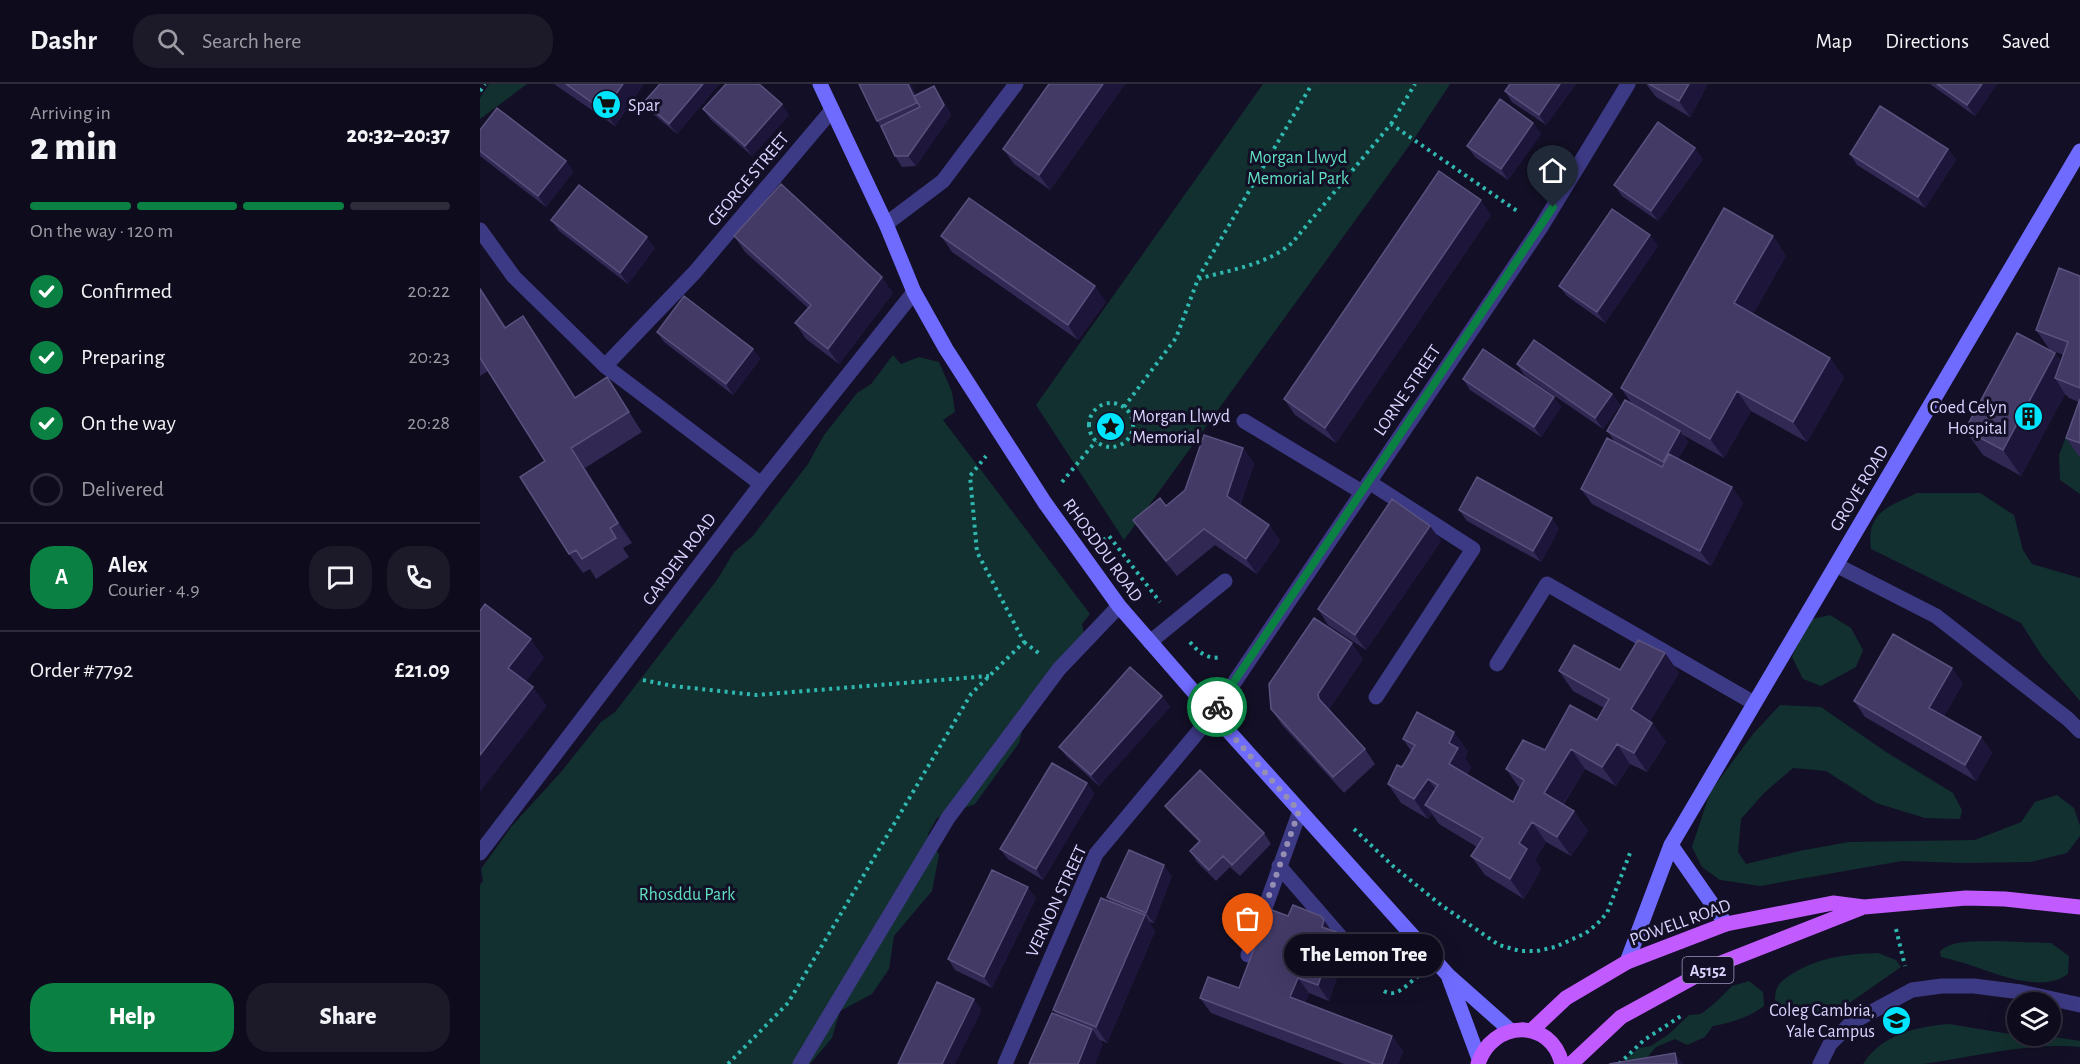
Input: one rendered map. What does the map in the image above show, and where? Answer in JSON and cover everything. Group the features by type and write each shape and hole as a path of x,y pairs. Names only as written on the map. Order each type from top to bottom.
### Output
{"main road":[{"name":"RHOSDDU ROAD","path":"820,84 886,224 914,292 946,350 1045,503 1119,606 1213,714 1435,962 1511,1031 1494,1039 1484,1050 1479,1061"},
{"name":"GROVE ROAD","path":"1627,962 1671,845 2080,151"},
{"path":"1671,845 1726,924"},
{"name":"POWELL ROAD","path":"1531,1031 1566,998 1627,962 1726,924 1833,903 1864,907 1966,898 2006,899 2080,907"},
{"name":"POWELL ROAD","path":"1571,1064 1621,1017 1716,965 1864,907"},
{"name":"RHOSDDU ROAD","path":"1448,975 1479,1061"},
{"path":"1511,1031 1531,1031 1544,1036 1554,1045 1562,1064"}],"street":[{"path":"886,224 943,181 1016,84"},
{"name":"LORNE STREET","path":"1213,714 1541,227 1628,84"},
{"name":"GEORGE STREET","path":"605,366 695,272 832,110"},
{"path":"480,230 514,277 605,366 761,484"},
{"name":"GARDEN ROAD","path":"480,853 761,484 914,292"},
{"path":"1244,421 1366,487 1473,549 1376,698"},
{"path":"1836,565 1936,616 2068,719 2080,731"},
{"path":"1150,642 1225,581"},
{"path":"1497,664 1547,584 1754,703"},
{"path":"800,1064 948,818 1059,669 1119,606"},
{"name":"VERNON STREET","path":"1005,1064 1096,854 1213,714"},
{"path":"1248,955 1299,811"},
{"path":"1279,866 1351,949"},
{"path":"1820,1064 1830,1044 1851,1023 1912,990 1942,986 1974,986 2021,992 2080,1005"}],"path":[{"path":"480,91 485,84"},
{"path":"1124,407 1176,338 1198,279 1311,84"},
{"path":"1198,279 1281,254 1391,124 1415,84"},
{"path":"1391,124 1541,227"},
{"path":"1110,403 1124,407 1129,412 1133,426 1128,439 1116,447 1102,445 1096,441 1089,428 1092,414 1097,408 1110,403"},
{"path":"728,1064 788,1003 970,694 1024,642 977,552 970,476 1001,437"},
{"path":"1045,503 1096,441"},
{"path":"1082,555 1109,536 1198,651 1216,658 1226,656"},
{"path":"673,686 756,695 989,676"},
{"path":"1348,823 1394,867 1433,899 1498,945 1520,951 1537,951 1555,947 1586,933 1607,913 1630,853"},
{"path":"1889,904 1912,990"},
{"path":"1384,991 1390,994 1397,993 1435,962"},
{"path":"1619,1064 1644,1040 1690,1010"}],"green space":[{"path":"489,84 527,84 480,119 480,98"},
{"name":"Morgan Llwyd Memorial Park","path":"1263,84 1450,84 1414,139 1124,540 1036,405"},
{"name":"Rhosddu Park","path":"893,355 901,364 919,357 939,362 952,392 955,412 943,420 1090,614 1082,624 1084,633 1030,700 1019,743 975,804 937,818 928,834 939,855 932,891 894,936 889,969 872,994 840,1011 832,1038 810,1064 480,1064 480,885 483,881 481,869 511,827 561,772 601,722 615,712 717,580 734,552 752,537 808,464 824,435 857,393 871,384"},
{"path":"2072,421 2080,456 2080,494 2060,480 2059,455"},
{"path":"1917,493 1980,493 2014,515 2023,550 2032,564 2080,578 2080,701 2042,656 2021,623 1871,549 1872,527 1881,512"},
{"path":"1830,615 1851,628 1863,650 1856,667 1821,686 1803,679 1792,657 1808,620"},
{"path":"1780,705 1821,707 1886,752 1953,793 1962,810 1960,819 1925,818 1876,803 1826,771 1793,768 1764,793 1741,819 1738,852 1746,864 1849,842 1975,840 2021,822 2035,802 2057,795 2074,808 2080,826 2080,836 2067,853 2031,862 1902,861 1760,886 1720,880 1702,867 1692,847 1710,792 1753,734"},
{"path":"1995,941 2051,943 2069,956 2068,974 2046,982 2021,981 1941,957 1940,951 1952,945"},
{"path":"1878,953 1896,960 1901,967 1845,1006 1829,1005 1830,1014 1820,1019 1805,1010 1781,1005 1775,1000 1779,984 1802,968 1823,960 1855,954"},
{"path":"1749,981 1763,992 1764,1006 1758,1010 1740,1019 1713,1026 1705,1037 1687,1045 1675,1039 1656,1047 1645,1060 1624,1064 1629,1056 1639,1048 1651,1046 1669,1034 1689,1015 1701,1014 1732,986"},
{"path":"1949,1024 2007,1034 2007,1046 2061,1046 2021,1048 1923,1064 1863,1064 1871,1054 1890,1039 1924,1027"},
{"path":"2061,1038 2080,1041 2080,1047 2061,1046"}],"building":[{"path":"566,84 623,84 604,111"},
{"path":"660,84 703,84 669,124 644,102"},
{"path":"726,84 759,84 782,104 745,146 703,109"},
{"path":"859,84 908,84 917,103 877,121"},
{"path":"1049,84 1103,84 1039,175 1003,149"},
{"path":"1510,84 1560,84 1539,115 1505,91"},
{"path":"1649,84 1689,84 1679,101"},
{"path":"1937,84 1982,84 1967,105"},
{"path":"934,86 944,105 908,156 895,156 881,126 920,107 914,96"},
{"path":"1500,99 1533,123 1501,169 1467,146"},
{"path":"1880,106 1948,149 1918,197 1850,154"},
{"path":"497,108 566,161 538,196 480,151 480,130"},
{"path":"1658,122 1695,148 1651,211 1614,185"},
{"path":"1439,171 1481,200 1325,428 1284,399"},
{"path":"781,184 882,277 828,349 795,323 811,305 734,236"},
{"path":"579,185 647,237 620,273 551,220"},
{"path":"969,198 1095,286 1068,325 941,236"},
{"path":"1724,208 1773,236 1734,303 1830,358 1793,422 1737,391 1710,439 1621,388"},
{"path":"1612,209 1650,235 1597,312 1559,286"},
{"path":"2059,268 2080,276 2080,388 2055,378 2068,342 2036,330"},
{"path":"480,289 505,328 523,316 575,398 607,377 629,412 571,448 618,523 610,528 616,538 582,559 576,550 569,554 520,477 545,461 480,358"},
{"path":"684,296 753,349 726,384 657,332"},
{"path":"2017,333 2055,353 2003,450 1965,430"},
{"path":"1534,340 1612,394 1595,418 1517,364"},
{"path":"1483,349 1554,397 1534,427 1463,379"},
{"path":"2080,399 2080,443 2066,438"},
{"path":"1625,400 1680,431 1663,462 1607,431"},
{"path":"1204,435 1243,448 1227,496 1269,525 1246,559 1204,529 1166,561 1133,520 1160,498 1166,506 1185,490"},
{"path":"1607,438 1662,467 1669,454 1732,487 1700,551 1581,489"},
{"path":"1477,477 1552,518 1533,551 1459,510"},
{"path":"1392,499 1430,526 1355,635 1318,609"},
{"path":"485,604 531,639 508,668 533,687 480,755 480,611"},
{"path":"1314,618 1352,643 1318,694 1319,699 1365,749 1333,777 1271,709 1269,684"},
{"path":"1893,634 1952,668 1929,708 1981,737 1965,765 1854,701"},
{"path":"1638,640 1665,653 1631,709 1652,723 1634,753 1617,744 1602,767 1571,749 1544,793 1574,811 1557,837 1532,822 1519,843 1527,849 1510,879 1471,856 1483,838 1425,805 1438,785 1428,779 1414,799 1388,784 1397,765 1402,767 1415,745 1403,739 1417,712 1454,732 1449,743 1458,748 1449,764 1513,802 1524,780 1506,769 1523,740 1545,750 1570,705 1597,720 1609,699 1559,671 1574,645 1620,670"},
{"path":"1130,667 1162,696 1091,775 1059,747"},
{"path":"1052,763 1087,783 1036,869 1000,849"},
{"path":"1200,770 1264,833 1232,865 1223,856 1209,870 1190,851 1200,841 1165,806"},
{"path":"1129,850 1164,865 1146,913 1107,897"},
{"path":"992,870 1028,887 984,977 948,959"},
{"path":"1101,898 1145,915 1096,1027 1053,1010"},
{"path":"1293,905 1321,916 1324,920 1322,927 1336,932 1318,985 1298,978 1290,997 1392,1036 1382,1064 1375,1064 1200,998 1208,977 1239,988 1269,909 1288,916"},
{"path":"937,982 974,999 942,1064 898,1064"},
{"path":"1052,1013 1092,1029 1078,1064 1029,1064"},
{"path":"1675,1053 1677,1064 1609,1064"}],"way so far":[{"path":"1217,707 1213,714 1299,811 1248,955"}],"place":[{"name":"Spar","path":"607,105"},
{"name":"Coed Celyn Hospital","path":"2028,417"},
{"name":"Morgan Llwyd Memorial","path":"1111,426"},
{"name":"The Lemon Tree","path":"1248,955"},
{"name":"Coleg Cambria, Yale Campus","path":"1896,1020"}],"route":[{"path":"1217,707 1553,207"}]}
